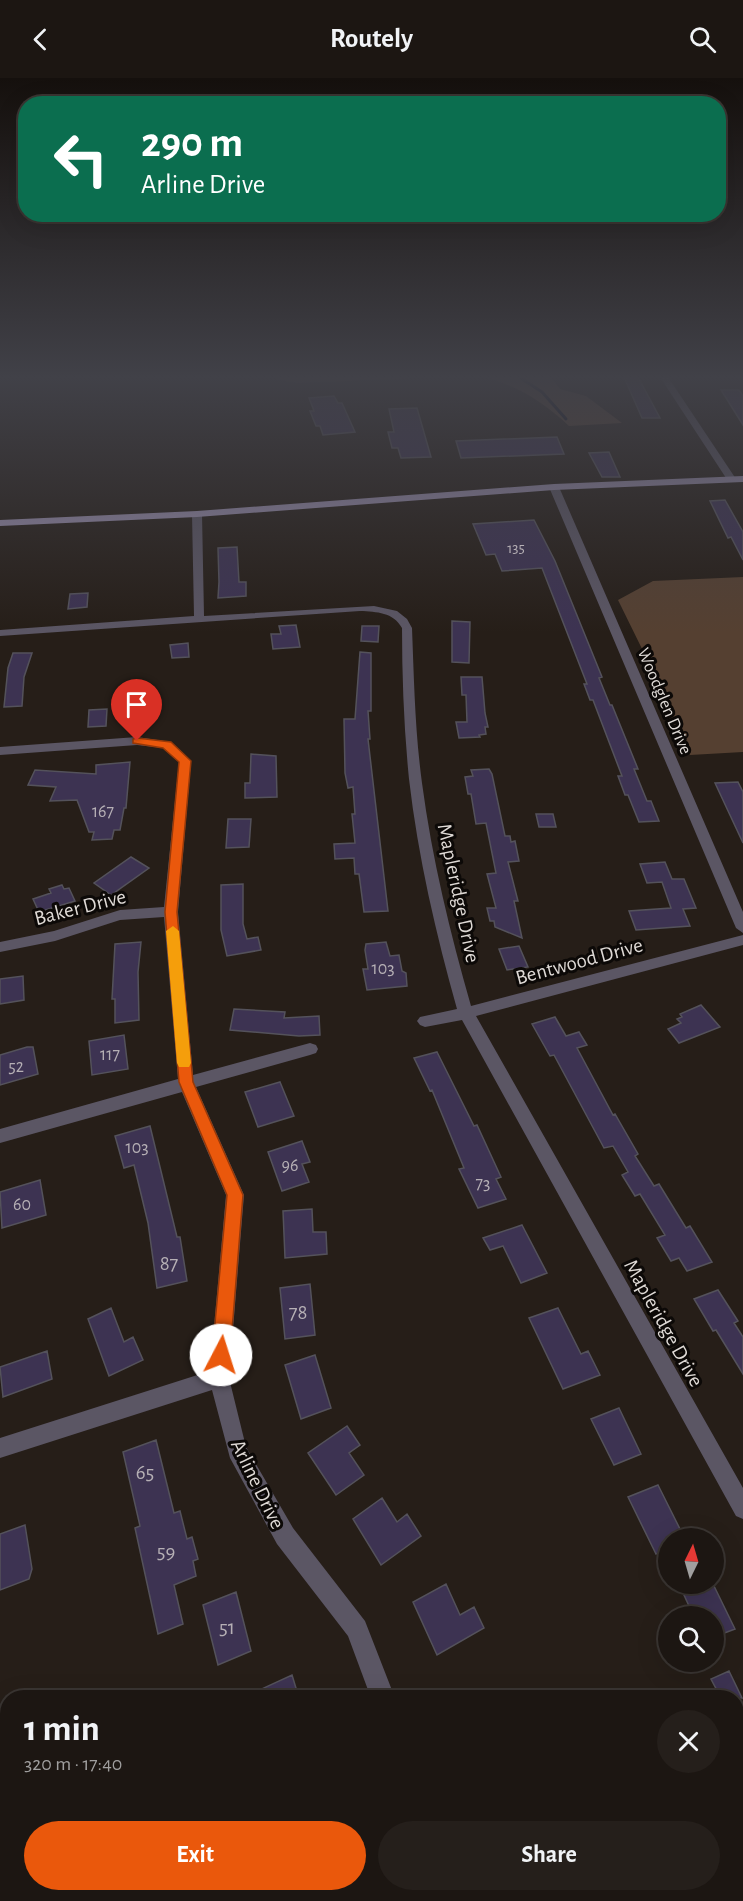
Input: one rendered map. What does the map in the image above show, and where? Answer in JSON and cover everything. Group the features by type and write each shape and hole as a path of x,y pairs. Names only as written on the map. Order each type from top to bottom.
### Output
{"main road":[{"path":"0,523 197,514 554,488 743,479"}],"street":[{"path":"720,462 731,479"},
{"name":"Woodglen Drive","path":"554,488 743,928"},
{"path":"197,514 199,618"},
{"name":"Mapleridge Drive","path":"0,633 360,608 386,610 404,621 407,628 411,747 424,841 444,938 466,1013 743,1509"},
{"name":"Arline Drive","path":"0,751 137,741 167,745 185,761 171,912 186,1082 235,1195 219,1378 237,1451 285,1536 357,1629 380,1690"},
{"name":"Baker Drive","path":"0,947 55,936 120,915 171,912"},
{"name":"Bentwood Drive","path":"425,1021 466,1013 743,940"},
{"path":"0,1136 310,1049"},
{"path":"0,1448 219,1378"}],"shaded area":[{"path":"743,577 743,752 690,755 677,738 646,657 618,600 653,581"}],"building":[{"path":"594,462 613,462 620,477 602,477"},
{"path":"725,500 743,532 743,560 731,537 728,538 710,501"},
{"path":"534,520 555,561 602,677 599,678 638,769 634,769 647,801 651,801 659,821 639,822 628,795 625,795 618,776 622,776 593,700 590,700 584,684 587,684 542,568 502,571 495,554 486,555 473,524"},
{"path":"237,547 239,582 246,582 246,596 218,598 218,548"},
{"path":"88,593 87,607 68,609 70,594"},
{"path":"452,621 470,622 469,663 452,662"},
{"path":"296,625 300,647 273,649 271,634 281,634 279,626"},
{"path":"362,626 379,626 378,642 361,641"},
{"path":"188,643 189,657 172,658 170,645"},
{"path":"360,652 371,653 371,711 368,711 370,739 368,739 388,911 364,912 359,874 355,874 354,858 335,859 334,844 355,843 352,814 355,814 353,787 348,788 345,773 344,719 355,719"},
{"path":"13,653 32,653 24,677 22,706 4,707 8,668"},
{"path":"461,677 482,677 488,727 485,727 486,734 479,735 480,737 459,738 456,722 467,722 466,695 462,695"},
{"path":"107,709 106,726 88,727 89,710"},
{"path":"251,754 276,756 277,797 245,798 245,783 250,783"},
{"path":"130,762 126,808 124,808 120,830 114,830 112,839 92,840 94,832 89,832 77,800 50,801 56,787 28,785 35,770 96,774 96,765"},
{"path":"489,769 505,836 510,836 511,842 515,841 519,861 508,862 518,901 514,901 522,938 495,927 494,921 490,921 487,908 496,908 487,874 496,873 486,823 476,824 471,794 468,794 465,777 473,776 471,770"},
{"path":"738,782 743,792 743,843 715,783"},
{"path":"536,814 553,814 556,827 539,827"},
{"path":"228,819 251,819 249,847 226,848"},
{"path":"131,857 149,868 111,895 94,883"},
{"path":"665,862 672,879 684,879 696,908 683,909 690,926 636,930 629,911 671,908 662,882 647,883 640,864"},
{"path":"243,884 243,924 247,939 258,937 261,950 227,956 221,930 221,885"},
{"path":"62,885 64,889 69,888 75,901 39,912 33,899 51,893 49,889"},
{"path":"141,942 138,972 139,1020 115,1023 115,999 112,999 115,944"},
{"path":"386,942 390,956 399,955 402,971 406,973 407,986 367,990 363,969 368,969 366,944"},
{"path":"519,946 528,967 507,970 499,949"},
{"path":"23,976 24,1000 0,1004 0,979"},
{"path":"701,1005 720,1027 679,1043 668,1029 681,1023 677,1019 682,1017 680,1014"},
{"path":"234,1009 285,1012 284,1018 319,1016 320,1035 299,1036 230,1030"},
{"path":"555,1017 566,1036 579,1032 587,1045 577,1048 613,1115 615,1114 638,1154 635,1156 654,1186 659,1184 686,1228 690,1226 712,1262 687,1271 679,1258 671,1261 657,1238 665,1235 640,1194 635,1196 622,1175 628,1172 613,1146 604,1148 554,1055 550,1056 532,1024"},
{"path":"124,1035 128,1069 92,1075 89,1041"},
{"path":"33,1047 38,1074 0,1085 0,1055"},
{"path":"437,1052 474,1126 477,1125 501,1177 496,1179 506,1199 478,1208 459,1169 464,1168 432,1090 430,1091 414,1058"},
{"path":"280,1082 294,1116 258,1127 245,1092"},
{"path":"150,1126 177,1237 180,1237 187,1281 157,1288 148,1223 134,1165 124,1168 115,1136"},
{"path":"302,1141 310,1162 302,1164 309,1182 282,1191 268,1152"},
{"path":"40,1180 46,1215 2,1228 0,1192"},
{"path":"312,1209 313,1232 326,1232 327,1254 285,1258 283,1211"},
{"path":"522,1225 547,1273 521,1283 503,1246 490,1250 483,1238"},
{"path":"310,1284 315,1335 285,1339 280,1288"},
{"path":"718,1290 738,1321 734,1323 743,1337 743,1374 694,1299"},
{"path":"111,1308 124,1342 133,1337 143,1360 109,1376 88,1319"},
{"path":"558,1308 581,1354 588,1351 600,1375 563,1389 529,1318"},
{"path":"47,1351 52,1379 3,1397 0,1367"},
{"path":"315,1355 331,1408 301,1419 285,1365"},
{"path":"619,1408 641,1454 614,1465 591,1419"},
{"path":"347,1426 360,1445 349,1453 364,1475 336,1495 308,1453"},
{"path":"156,1440 174,1513 180,1511 187,1539 192,1537 198,1559 193,1561 196,1576 174,1585 183,1624 158,1634 135,1528 140,1526 123,1452"},
{"path":"658,1485 680,1528 658,1528 658,1553 656,1554 628,1497"},
{"path":"382,1498 397,1522 407,1514 421,1536 381,1565 353,1519"},
{"path":"25,1525 32,1569 29,1579 0,1590 0,1534"},
{"path":"446,1584 460,1615 474,1607 484,1628 437,1655 413,1602"},
{"path":"236,1592 251,1651 218,1665 203,1605"},
{"path":"684,1594 718,1594 724,1606 689,1606"},
{"path":"724,1606 735,1629 724,1633"},
{"path":"729,1671 738,1690 717,1690 711,1679"},
{"path":"292,1675 297,1690 259,1690"}],"slow traffic":[{"path":"173,931 184,1063"}],"route":[{"path":"137,741 167,745 185,761 171,912 186,1082 235,1195 221,1355"}]}
